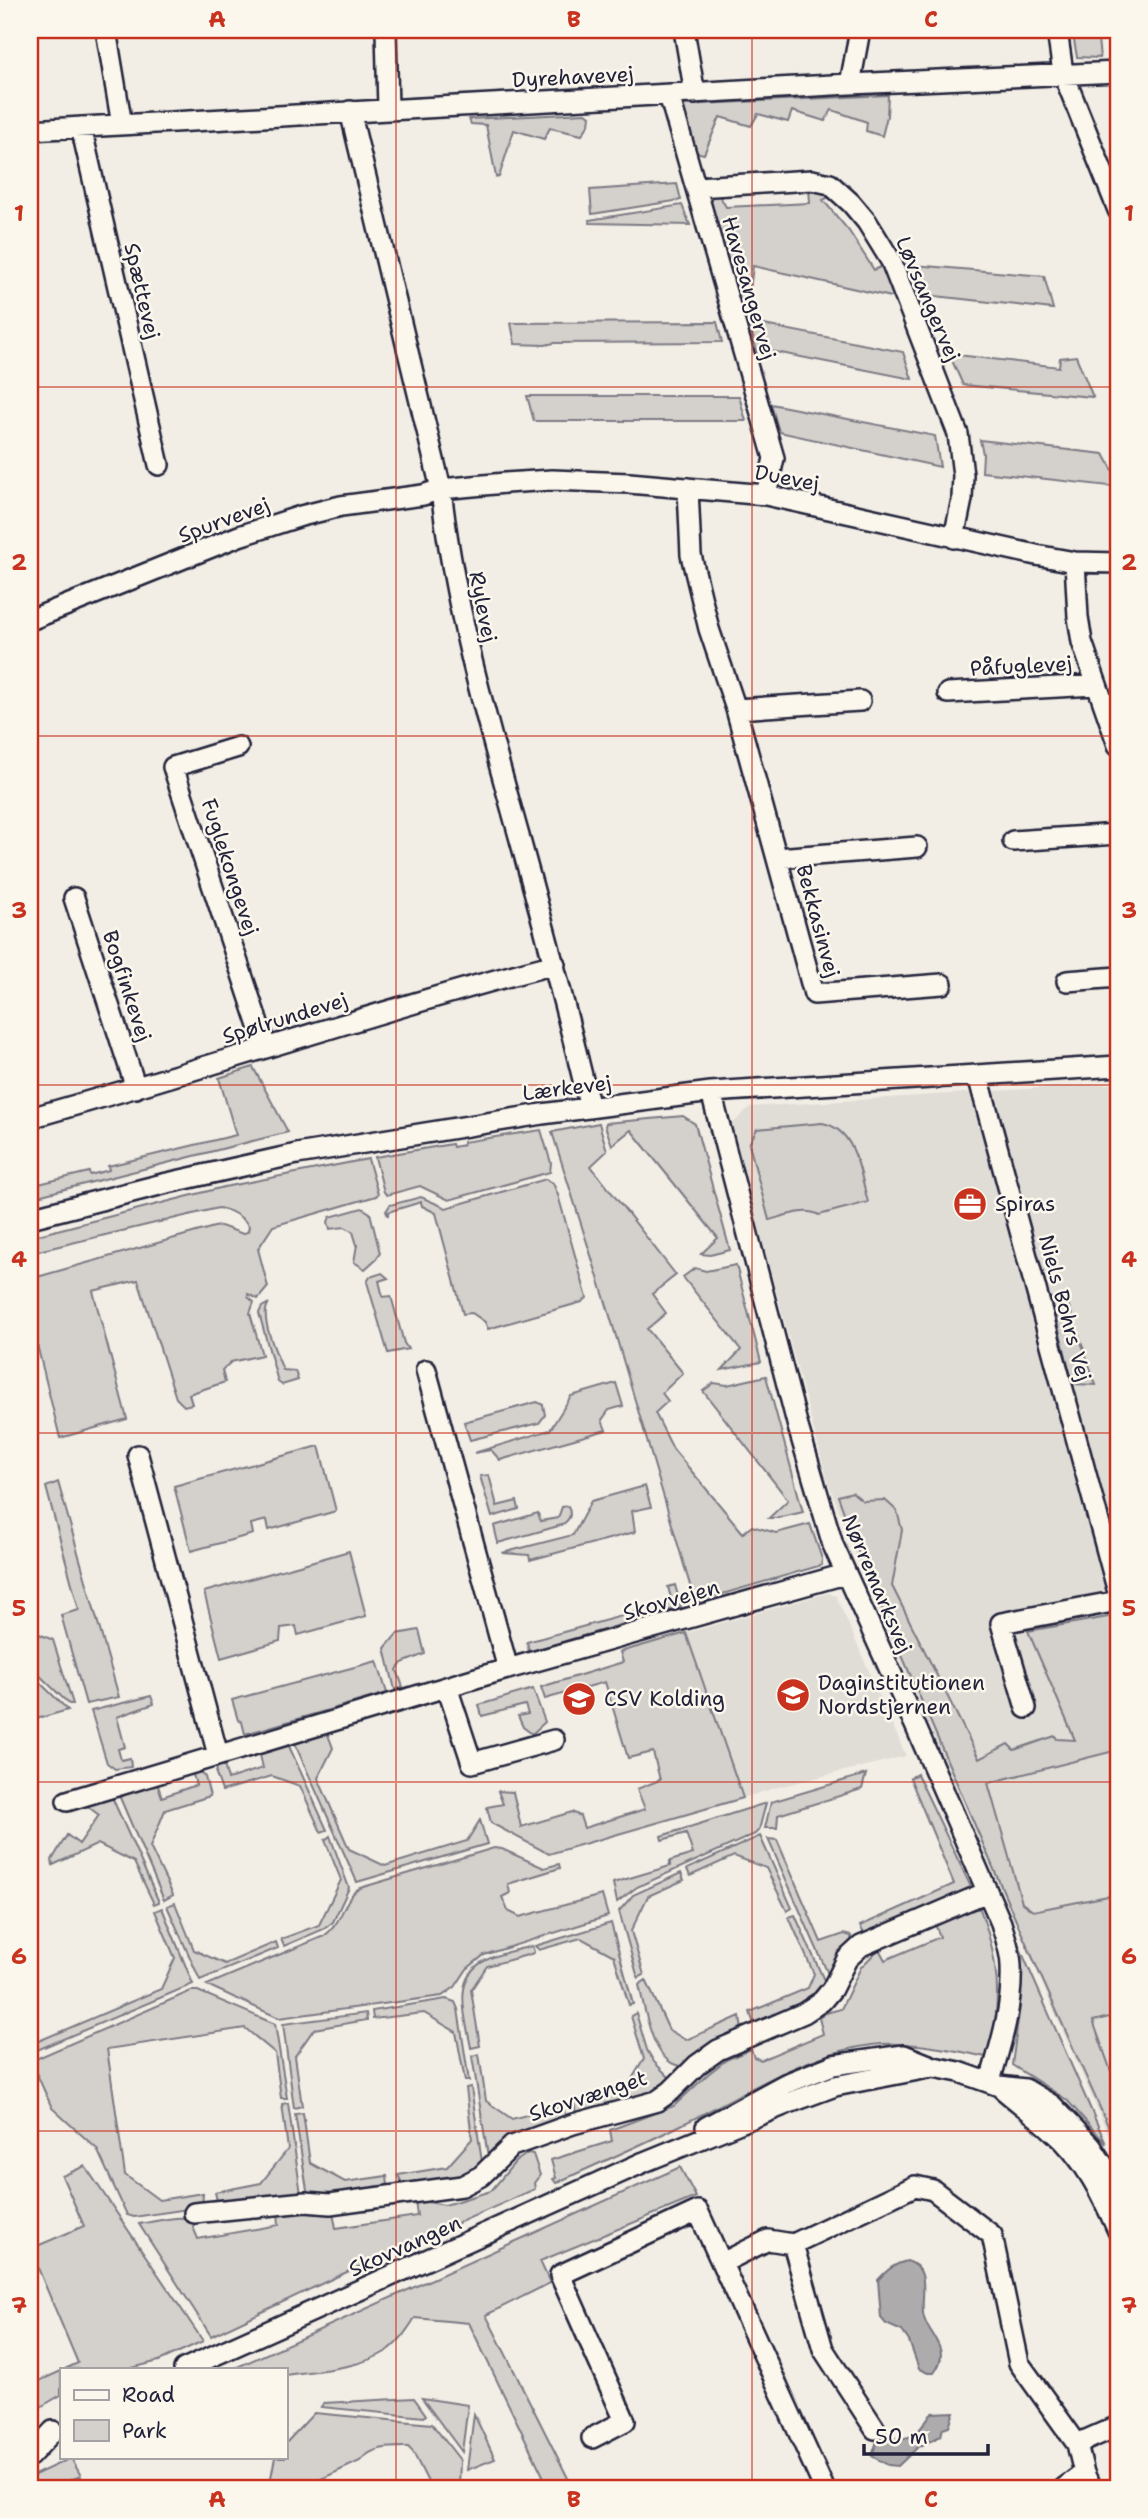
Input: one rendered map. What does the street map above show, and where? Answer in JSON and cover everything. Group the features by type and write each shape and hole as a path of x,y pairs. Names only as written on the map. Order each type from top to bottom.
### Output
{"street":[{"path":"106,30 122,125"},
{"path":"386,30 388,109"},
{"path":"684,30 695,94"},
{"path":"850,84 860,30"},
{"path":"1057,30 1063,74 1118,210"},
{"name":"Dyrehavevej","path":"30,130 850,84 1118,72"},
{"name":"Havesangervej","path":"669,95 774,458 766,495"},
{"name":"Rylevej","path":"350,111 442,489 447,544 472,668 555,964 590,1108"},
{"name":"Spættevej","path":"81,127 159,465"},
{"name":"Løvsangervej","path":"696,187 812,180 830,184 867,222 891,261 958,434 963,475 962,499 954,538"},
{"name":"Duevej","path":"442,489 552,480 629,483 766,495 954,538 1075,562 1118,563"},
{"name":"Bekkasinvej","path":"688,488 691,555 709,629 736,709 814,994 942,984"},
{"name":"Spurvevej","path":"30,620 239,536 301,516 341,506 423,495 442,489"},
{"name":"Påfuglevej","path":"1075,562 1077,617 1082,642 1118,745"},
{"name":"Påfuglevej","path":"948,692 1096,684"},
{"path":"736,709 860,701"},
{"name":"Fuglekongevej","path":"238,747 173,767 266,1047"},
{"path":"1013,841 1118,834"},
{"name":"Bekkasinvej","path":"777,858 917,847"},
{"name":"Bogfinkevej","path":"74,898 136,1088"},
{"name":"Spølrundevej","path":"30,1118 555,964"},
{"path":"1067,981 1118,977"},
{"name":"Lærkevej","path":"30,1218 297,1154 542,1114 711,1092 1118,1066"},
{"name":"Niels Bohrs Vej","path":"978,1076 1118,1592"},
{"name":"Nørremarksvej","path":"711,1092 829,1535 1001,1923 1011,1966 1005,2030 995,2083"},
{"path":"426,1370 508,1669"},
{"path":"138,1455 218,1755"},
{"name":"Skovvejen","path":"66,1801 508,1669 845,1574"},
{"path":"1026,1708 1001,1623 1118,1601"},
{"path":"447,1687 472,1763 554,1740"},
{"name":"Skovvænget","path":"194,2213 304,2202 330,2204 472,2182 512,2146 573,2124 657,2101 718,2050 804,2013 822,2001 832,1989 847,1959 862,1947 987,1892"},
{"name":"Skovvangen","path":"186,2368 645,2162 835,2086 934,2067 1025,2089 1052,2105 1091,2146 1118,2188"},
{"name":"Skovvangen","path":"995,2083 1055,2132 1073,2152 1091,2177 1118,2231"},
{"path":"722,2263 768,2240 793,2244 915,2186 933,2189 992,2235 1019,2363 1077,2444 1087,2481 1063,2488"},
{"path":"592,2438 625,2421 560,2274 698,2211 824,2488"},
{"path":"793,2244 824,2349 875,2429"},
{"path":"1077,2444 1118,2426"},
{"path":"30,2436 57,2429"},
{"path":"30,2456 57,2429"}],"shaded area":[{"path":"1118,1083 1118,2157 868,1586 828,1482 731,1125 750,1107"},
{"name":"Daginstitutionen Nordstjernen","path":"828,1593 836,1596 906,1756 743,1798 686,1633"},
{"path":"907,2261 914,2264 922,2275 923,2313 940,2348 941,2356 934,2373 919,2369 909,2341 902,2331 886,2324 881,2318 878,2280 891,2268"},
{"path":"954,2412 949,2426 943,2428 941,2436 918,2447 898,2466 888,2465 872,2456 877,2441 908,2437 919,2430 932,2413"}],"green space":[{"path":"1072,30 1097,30 1100,58 1077,57"},
{"path":"888,95 882,136 866,131 867,122 832,110 825,121 792,111 788,122 758,114 751,126 720,117 704,154 695,152 681,105"},
{"path":"586,113 590,116 589,124 582,135 550,128 544,139 514,130 499,177 496,177 486,125 471,124 469,119"},
{"path":"677,184 681,200 592,214 590,190"},
{"path":"809,187 831,196 823,200 849,231 874,270 883,266 896,298 753,266 747,316 744,315 708,193 718,193 726,207 810,203"},
{"path":"682,205 690,225 590,223 589,220"},
{"path":"902,264 1044,276 1053,309 917,294"},
{"path":"717,322 722,342 545,345 515,344 511,323"},
{"path":"749,322 903,352 912,379 766,350 757,352"},
{"path":"949,354 1059,367 1060,358 1076,356 1093,397 963,385"},
{"path":"527,396 739,396 746,421 534,421"},
{"path":"771,404 935,436 940,467 779,432"},
{"path":"980,440 1104,454 1118,480 1118,487 982,472 983,454"},
{"path":"253,1067 288,1132 30,1198 30,1186 89,1172 90,1175 109,1170 108,1166 236,1135 219,1078"},
{"path":"683,1116 695,1124 730,1250 710,1255 701,1254 718,1238 631,1130 612,1145 605,1126 606,1123"},
{"path":"599,1123 607,1151 591,1166 676,1275 652,1294 666,1313 647,1329 683,1373 662,1393 668,1401 655,1413 673,1449 743,1533 752,1526 776,1533 810,1524 822,1565 695,1602 552,1132"},
{"path":"822,1123 834,1127 850,1144 868,1202 819,1215 801,1212 769,1220 749,1144 757,1129"},
{"path":"541,1130 551,1163 550,1172 449,1200 420,1186 387,1195 384,1192 375,1157 452,1144 453,1147 463,1145 463,1142"},
{"path":"368,1159 378,1194 376,1196 273,1226 258,1249 268,1287 258,1299 248,1294 254,1302 250,1313 262,1355 231,1362 222,1370 225,1382 189,1394 192,1404 184,1406 176,1398 138,1280 93,1291 127,1419 60,1438 30,1316 30,1279 214,1227 221,1226 243,1234 248,1231 249,1226 235,1214 218,1208 30,1253 30,1237 224,1187"},
{"path":"546,1179 553,1183 558,1195 587,1298 582,1302 488,1329 485,1322 472,1313 463,1314 436,1213 422,1206 421,1202 388,1212 388,1216 386,1211 390,1205 421,1197 446,1208"},
{"path":"362,1208 370,1213 380,1253 365,1269 354,1262 357,1245 353,1232 345,1227 330,1229 328,1222 330,1217"},
{"path":"736,1265 761,1362 722,1370 741,1350 683,1277 695,1268 706,1271"},
{"path":"382,1273 388,1278 379,1281 383,1297 391,1296 408,1349 388,1353 367,1282 370,1277"},
{"path":"1065,1295 1096,1385 1073,1384 1051,1298"},
{"path":"269,1303 266,1317 273,1345 283,1370 295,1371 298,1380 282,1385 278,1382 259,1313 262,1307"},
{"path":"766,1376 803,1512 778,1518 769,1518 788,1500 703,1391 714,1383 727,1385"},
{"path":"616,1383 623,1406 609,1410 602,1420 606,1430 500,1460 491,1450 474,1453 550,1430 571,1396"},
{"path":"537,1402 543,1405 545,1415 539,1423 470,1440 464,1422"},
{"path":"319,1446 336,1511 269,1530 267,1520 251,1524 253,1534 191,1551 174,1486"},
{"path":"489,1475 497,1506 517,1501 519,1509 492,1517 480,1476"},
{"path":"58,1482 119,1697 86,1704 61,1615 79,1610 46,1487"},
{"path":"645,1486 651,1507 632,1511 635,1532 530,1560 529,1555 502,1553 573,1535 591,1501"},
{"path":"852,1492 863,1501 885,1500 897,1511 902,1530 892,1586 979,1759 1008,1744 1014,1750 1055,1736 1057,1739 1075,1740 1028,1631 1114,1616 1118,1631 1118,1750 988,1783 1022,1903 1033,1911 1118,1894 1118,2015 1093,2021 1118,2091 1118,2148 1014,1916 861,1560 838,1496"},
{"path":"568,1506 569,1517 562,1525 498,1543 494,1526 538,1513 540,1521 558,1518 562,1507"},
{"path":"349,1551 366,1616 298,1635 296,1626 281,1628 280,1641 221,1658 204,1592"},
{"path":"675,1585 681,1607 529,1652 527,1642 669,1603 671,1598 668,1587"},
{"path":"419,1630 425,1654 402,1663 397,1670 403,1687 395,1690 385,1648 397,1634"},
{"path":"686,1633 743,1798 549,1854 491,1823 487,1807 503,1804 498,1791 513,1792 521,1827 572,1812 580,1816 584,1828 645,1809 637,1789 660,1780 653,1752 628,1758 605,1682 545,1699 541,1687 623,1662 620,1652"},
{"path":"39,1634 53,1640 73,1704 69,1704 30,1666 30,1636"},
{"path":"377,1661 387,1693 245,1734 242,1722 238,1720 232,1700"},
{"path":"30,1673 68,1710 33,1720 30,1718"},
{"path":"533,1689 545,1722 532,1734 523,1727 518,1716 528,1714 525,1705 482,1716 479,1705"},
{"path":"151,1696 154,1704 117,1717 125,1747 118,1749 121,1760 130,1758 131,1767 115,1769 107,1763 91,1711"},
{"path":"327,1732 333,1748 318,1778 349,1849 385,1866 467,1841 480,1820 487,1844 357,1882 294,1742"},
{"path":"288,1744 327,1830 321,1832 300,1786 272,1776 222,1791 216,1774 217,1767 223,1762 228,1779 263,1768 259,1751"},
{"path":"192,1771 200,1771 205,1777 210,1796 165,1810 150,1847 173,1895 164,1900 118,1793 156,1780 162,1797 196,1785"},
{"path":"866,1774 862,1789 778,1815 777,1828 765,1828 771,1802"},
{"path":"917,1774 971,1887 966,1896 867,1939 860,1926 954,1884 910,1778"},
{"path":"111,1795 159,1902 154,1904 134,1862 98,1844 53,1865 52,1860 67,1835 79,1844 99,1815 87,1806 89,1803"},
{"path":"766,1803 759,1830 755,1834 637,1887 617,1902 613,1883 670,1866 670,1861 693,1854 686,1833 662,1840 661,1836"},
{"path":"330,1836 349,1888 333,1922 324,1929 284,1946 281,1939 319,1925 341,1880 325,1840"},
{"path":"760,1836 792,1908 787,1911 766,1868 734,1856 690,1876 687,1869"},
{"path":"768,1839 777,1840 821,1942 844,1934 851,1936 852,1942 831,1975 828,1974"},
{"path":"494,1848 544,1868 559,1864 560,1868 508,1884 510,1893 502,1897 508,1911 520,1917 602,1895 608,1916 484,1955 467,1969 455,1987 442,1996 279,2018 207,1985 324,1936 336,1924 350,1897 360,1888"},
{"path":"681,1873 684,1880 648,1896 631,1931 644,1975 638,1978 619,1911 633,1895"},
{"path":"175,1903 194,1950 225,1964 276,1942 278,1948 200,1980 167,1906"},
{"path":"162,1908 193,1984 30,2053 30,2034 34,2043 161,1989 175,1958 155,1911"},
{"path":"972,1908 980,1909 995,1964 997,1998 990,2055 986,2057 908,2044 881,2044 828,2055 778,2075 666,2133 556,2183 553,2179 556,2178 551,2160 612,2141 610,2130 674,2106 726,2060 751,2049 754,2057 761,2060 823,2034 819,2018 841,2009 861,1967 879,1949 885,1960 940,1937 935,1924"},
{"path":"795,1915 827,1987 823,1994 759,2024 753,2021 750,2012 808,1988 814,1974 789,1917"},
{"path":"611,1923 633,2004 629,2005 614,1956 581,1938 539,1950 535,1946"},
{"path":"1012,1930 1106,2144 1067,2100 1012,2065 1020,2006"},
{"path":"532,1946 534,1952 531,1954 487,1966 471,1990 480,2046 471,2048 463,2000 467,1978 489,1958"},
{"path":"646,1980 669,2030 686,2040 740,2016 742,2031 683,2066 672,2063 657,2046 647,2021 639,1985"},
{"path":"191,1991 198,1991 275,2024 287,2098 281,2098 275,2053 245,2028 107,2049 125,2175 159,2200 203,2193 202,2207 134,2217 127,2215 97,2149 52,2108 31,2061"},
{"path":"446,1999 455,2002 458,2009 469,2081 465,2081 456,2032 424,2013 373,2019 372,2011"},
{"path":"366,2013 367,2020 314,2029 295,2056 302,2106 294,2108 283,2024"},
{"path":"636,2013 647,2050 654,2062 673,2081 663,2090 576,2114 574,2102 627,2087 644,2059 631,2016"},
{"path":"479,2054 486,2101 512,2119 563,2105 566,2118 489,2163 472,2056"},
{"path":"471,2087 483,2169 464,2178 404,2187 398,2175 447,2167 472,2139 466,2088"},
{"path":"288,2103 301,2194 217,2201 215,2192 261,2183 288,2149 282,2104"},
{"path":"303,2113 310,2163 345,2182 387,2176 388,2186 384,2190 335,2199 308,2196 295,2114"},
{"path":"528,2153 533,2154 540,2175 534,2183 535,2189 338,2276 211,2336 139,2224 176,2218 190,2219 196,2221 193,2227 198,2239 279,2225 278,2210 333,2212 336,2228 417,2216 415,2200 445,2205 491,2191 515,2162"},
{"path":"85,2166 203,2341 159,2361 132,2368 67,2368 78,2363 30,2249 84,2226 62,2176"},
{"path":"680,2167 696,2197 540,2261 550,2283 486,2315 573,2488 549,2488 469,2323 415,2318 387,2351 363,2362 338,2368 287,2375 287,2368 235,2368"},
{"path":"60,2371 60,2396 30,2413 30,2385"},
{"path":"414,2398 426,2415 424,2417 321,2407 324,2403"},
{"path":"422,2398 468,2405 462,2452"},
{"path":"314,2413 432,2424 460,2460 459,2488 431,2488 408,2447 389,2447 370,2452 360,2461 302,2488 269,2488 275,2458 287,2458 287,2442"},
{"path":"474,2414 495,2459 467,2470"},
{"path":"71,2458 81,2476 48,2488 30,2488 30,2477"}],"place":[{"name":"Spiras","path":"970,1204"},
{"name":"Daginstitutionen Nordstjernen","path":"793,1695"},
{"name":"CSV Kolding","path":"579,1699"}]}
